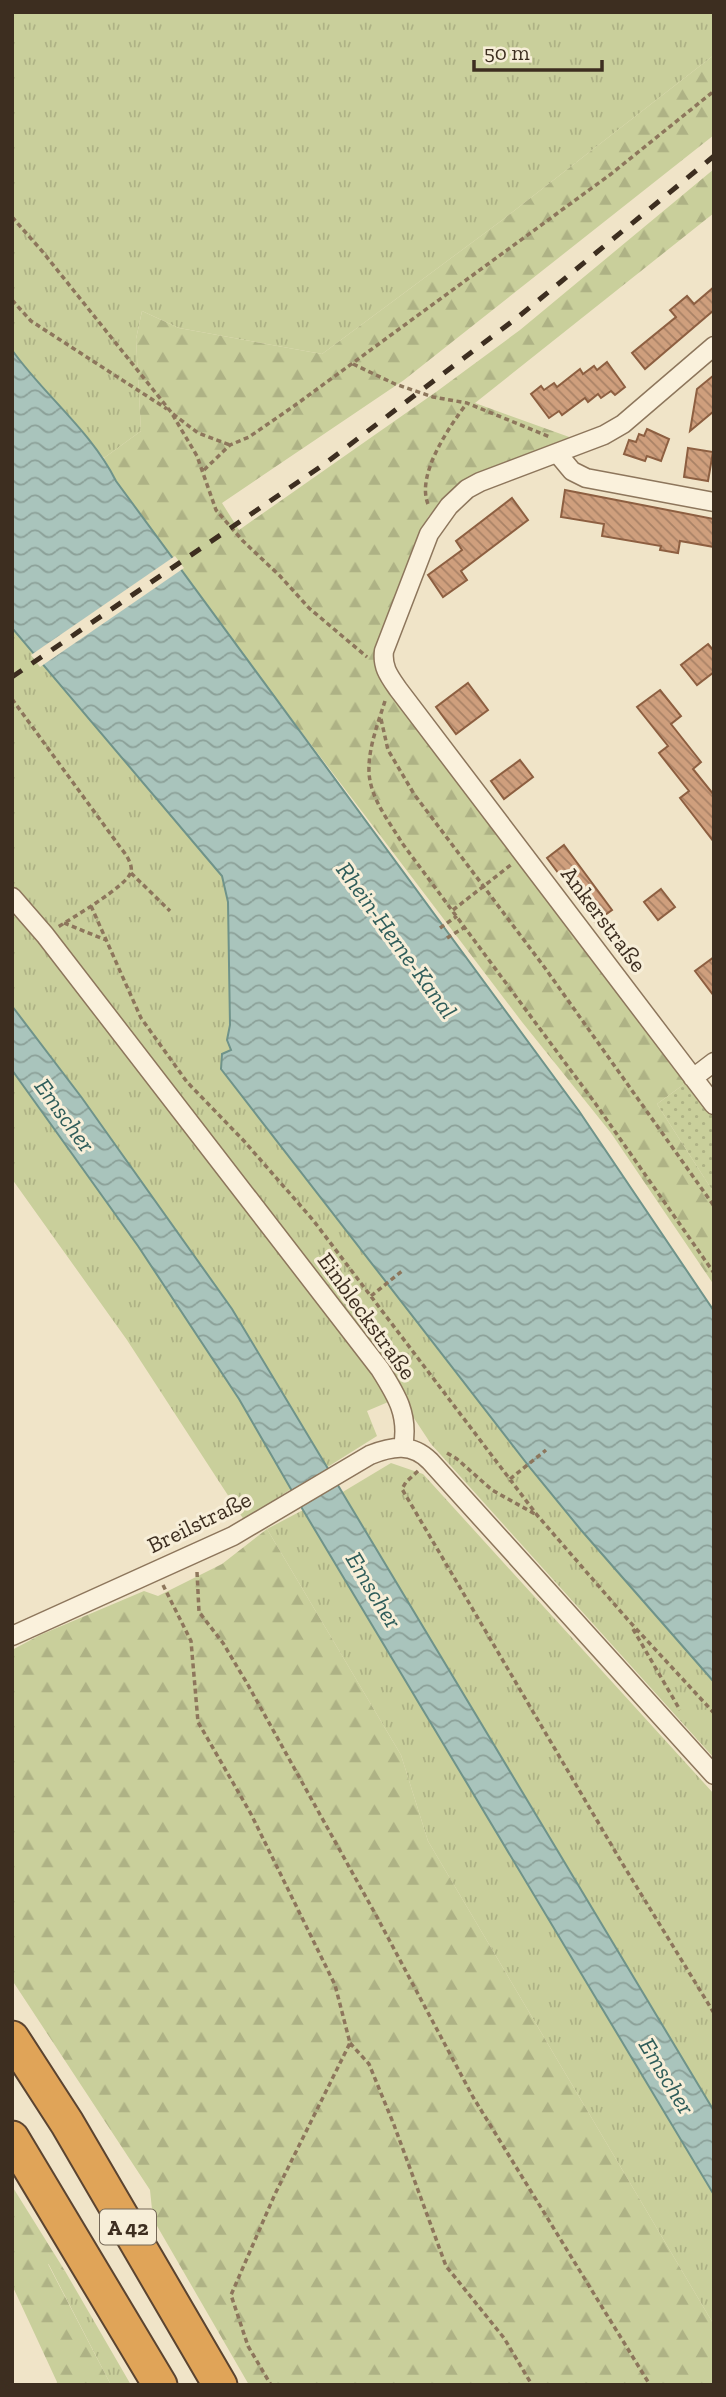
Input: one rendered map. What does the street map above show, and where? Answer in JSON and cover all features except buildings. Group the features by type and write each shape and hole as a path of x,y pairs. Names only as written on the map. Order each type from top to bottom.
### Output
{"highway":[{"name":"A 42","path":"12,2038 67,2123 220,2385"},
{"name":"A 42","path":"12,2138 160,2385"}],"street":[{"path":"386,671 384,651 423,548 436,522 458,498 474,486 604,435 623,424 714,346"},
{"path":"565,450 572,471 586,478 714,502"},
{"name":"Ankerstraße","path":"386,671 714,1105"},
{"name":"Einbleckstraße","path":"12,897 45,935 380,1369 396,1396 405,1419 407,1429 404,1447"},
{"path":"693,1078 714,1062"},
{"path":"404,1447 419,1451 430,1461 714,1775"},
{"name":"Breilstraße","path":"12,1636 233,1536 383,1450 404,1447"}],"path":[{"path":"204,470 230,445 249,437 353,364 611,174 714,92"},
{"path":"12,217 170,412 204,470 216,510 309,608 337,634 386,671 387,692 370,755 369,772 379,805 402,843 595,1102 714,1273"},
{"path":"12,300 31,321 198,433 230,445"},
{"path":"353,364 366,372 420,393 467,403 565,450"},
{"path":"436,522 424,495 427,470 455,419 467,403"},
{"path":"12,699 120,846 129,861 131,872 170,911"},
{"path":"381,718 388,750 408,785 646,1107 714,1206"},
{"path":"453,910 524,854"},
{"path":"45,935 91,906 131,872"},
{"path":"91,906 141,1018 166,1055 187,1082 244,1141 313,1220 537,1515 714,1713"},
{"path":"440,928 457,916"},
{"path":"64,923 106,940"},
{"path":"447,937 465,927"},
{"path":"371,1296 402,1272"},
{"path":"510,1479 545,1450"},
{"path":"537,1515 492,1490 451,1454 444,1452 406,1482 402,1489 622,1863 714,2013"},
{"path":"196,1552 199,1612 223,1643 247,1685 377,1917 473,2097 650,2385"},
{"path":"156,1570 191,1641 198,1722 251,1814 335,1985 350,2043 369,2064 446,2266 504,2338 532,2385"},
{"path":"629,1621 688,1725 679,1737"},
{"path":"271,2385 248,2346 231,2295 275,2194 350,2043"}],"green space":[{"path":"12,12 714,12 714,55 501,221 322,354 179,328 142,311 136,339 141,431 104,458 29,374 12,350"},
{"path":"714,55 714,135 404,380 222,503 239,530 520,330 714,169 714,213 475,403 572,438 460,483 428,517 378,648 687,1082 657,1104 714,1193 714,1285 611,1133 522,1022 265,684 116,481 104,458 141,431 136,339 142,311 179,328 322,354 501,221"},
{"path":"12,628 222,876 228,902 230,1025 227,1040 231,1050 221,1069 531,1469 714,1682 714,1758 431,1444 400,1397 367,1411 377,1436 326,1468 232,1309 82,1098 12,1006"},
{"path":"12,1070 138,1246 239,1399 291,1489 244,1520 127,1340 12,1179"},
{"path":"687,1082 714,1092 714,1193 657,1104"},
{"path":"391,1463 423,1474 714,1794 714,2111 341,1493"},
{"path":"303,1510 714,2195 714,2325 428,1841 401,1755 267,1529"},
{"path":"267,1529 401,1755 428,1841 714,2325 714,2385 249,2385 153,2219 150,2190 12,1980 12,1650 40,1635 144,1591 158,1596 222,1564"},
{"path":"12,2186 65,2271 48,2264 111,2385 56,2385 57,2382 12,2285"},
{"path":"48,2263 65,2271 131,2385 111,2385"}],"water":[{"name":"Rhein-Herne-Kanal","path":"12,350 94,446 116,481 579,1111 714,1311 714,1682 531,1469 221,1069 222,1054 231,1050 227,1040 230,1025 228,902 222,876 12,628"},
{"name":"Emscher","path":"12,1006 82,1098 232,1309 714,2111 714,2195 239,1399 138,1246 12,1070"}],"pier":[{"path":"175,556 184,568 40,667 31,655"}],"railway":[{"path":"12,677 323,465 518,317 714,156"}]}
